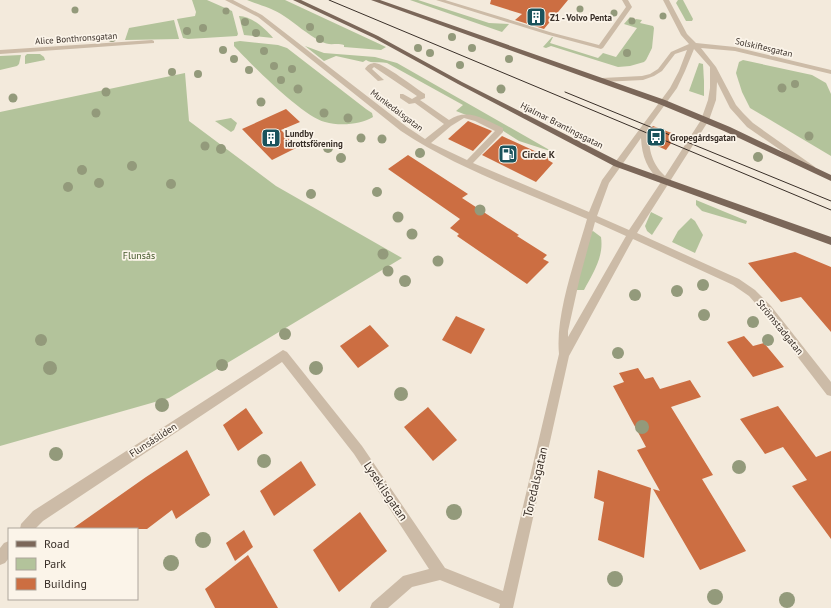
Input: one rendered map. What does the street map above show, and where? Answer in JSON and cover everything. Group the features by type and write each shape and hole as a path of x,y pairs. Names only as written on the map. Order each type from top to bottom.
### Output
{"main road":[{"name":"Hjalmar Brantingsgatan","path":"296,0 376,37 467,87 617,164 831,241"},
{"path":"374,0 662,102 811,167 831,178"}],"street":[{"name":"Munkedalsgatan","path":"228,0 260,16 404,129 425,143 496,177 592,217"},
{"path":"439,0 600,47 629,7 625,0"},
{"path":"666,0 678,27 692,45 713,67 733,106 740,115 750,125 811,167"},
{"name":"Alice Bonthronsgatan","path":"0,52 152,42"},
{"path":"602,80 643,78 652,75 660,70 673,53 692,45"},
{"name":"Toredalsgatan","path":"507,604 564,355 563,331 575,277 592,217 605,182 676,84 692,45"},
{"name":"Solskiftesgatan","path":"692,45 734,49 831,72"},
{"path":"380,80 368,69 370,66 376,65 380,67 422,96 412,102 403,96"},
{"name":"Toredalsgatan","path":"564,355 631,235 705,120 711,108 715,91 713,67"},
{"path":"415,100 450,124"},
{"path":"425,143 463,116 470,117 500,130 468,163"},
{"path":"644,128 648,163 654,172 665,181"},
{"path":"592,217 631,235"},
{"name":"Strömstadgatan","path":"631,235 736,282 752,293 767,308 831,391"},
{"name":"Flunsåsliden","path":"27,528 38,516 283,355"},
{"name":"Lysekilsgatan","path":"283,355 358,450 440,573"},
{"path":"0,558 8,549"},
{"path":"377,608 408,581 440,573 507,604"}],"green space":[{"path":"192,0 207,0 232,11 238,34 237,36 183,38 177,19 195,16 196,12"},
{"path":"247,0 285,0 386,47 381,50 344,47 344,45 341,44 324,43 280,13"},
{"path":"410,0 418,0 489,23 509,24 502,32"},
{"path":"678,0 683,0 693,19 692,21 686,21 676,3"},
{"path":"239,16 253,21 262,27 273,38 244,35"},
{"path":"630,17 632,18 629,23 632,23 636,19 642,20 640,23 653,26 654,28 652,48 644,62 630,66 618,67 551,46 546,48 543,47 553,37 550,43 598,58 603,53 616,57 637,28 624,24"},
{"path":"174,20 179,39 125,40 129,28"},
{"path":"240,41 278,45 287,48 372,113 373,117 362,122 343,124 325,122 315,118 278,89 234,46 234,42"},
{"path":"305,46 324,53 375,57 397,63 553,152 519,141 497,127 456,111 463,105 387,63 371,62 366,60 363,62 336,56 324,61"},
{"path":"27,54 40,54 45,60 25,64 25,56"},
{"path":"21,55 17,66 0,70 0,56"},
{"path":"743,60 812,75 826,83 831,94 831,156 750,108 742,92 736,73 739,62"},
{"path":"699,63 703,64 704,96 689,91"},
{"name":"Flunsås","path":"185,73 189,121 276,186 402,258 169,398 0,446 0,112"},
{"path":"231,118 237,123 234,130 231,132 215,121"},
{"path":"696,200 747,221 746,224 702,211 696,205"},
{"path":"651,212 663,218 652,235 647,231 645,226"},
{"path":"691,218 695,221 703,235 695,253 672,242 678,231"},
{"path":"593,231 601,237 602,244 599,258 584,290 574,290 591,232"}],"building":[{"name":"Z1 - Volvo Penta","path":"491,0 568,0 544,29 515,20 522,14 490,4"},
{"name":"Lundby idrottsförening","path":"286,109 300,122 281,130 298,147 272,160 242,129"},
{"path":"468,121 492,131 473,151 448,139"},
{"path":"653,126 677,135 666,150 651,143 650,129"},
{"path":"502,136 550,158 548,160 553,163 536,182 482,155"},
{"path":"408,155 468,194 462,198 547,255 543,259 549,262 527,284 457,236 459,234 450,228 460,219 388,169"},
{"path":"795,252 831,267 831,332 801,297 781,302 748,263"},
{"path":"456,316 485,329 471,354 442,340"},
{"path":"370,325 389,346 358,368 340,346"},
{"path":"744,336 753,346 764,343 784,367 753,377 727,342"},
{"path":"638,368 645,379 653,377 660,389 690,380 701,397 671,407 713,475 702,479 746,551 700,570 653,489 660,491 637,450 646,447 613,386 624,382 619,373"},
{"path":"778,406 816,457 831,451 831,539 792,486 807,480 783,447 765,454 740,419"},
{"path":"428,407 457,440 433,461 404,427"},
{"path":"246,408 263,433 238,451 223,425"},
{"path":"187,450 210,495 176,519 172,510 147,529 73,528"},
{"path":"301,461 316,485 274,516 260,491"},
{"path":"598,470 651,488 644,558 598,540 604,502 594,498"},
{"path":"360,512 387,551 339,592 313,550"},
{"path":"244,530 253,547 235,561 226,543"},
{"path":"248,555 278,608 215,608 205,589"}],"tram line":[{"path":"329,0 831,210"},
{"path":"565,92 831,201"}],"place":[{"name":"Z1 - Volvo Penta","path":"536,17"},
{"name":"Gropegårdsgatan","path":"656,137"},
{"name":"Lundby idrottsförening","path":"271,138"},
{"name":"Circle K","path":"508,154"}]}
